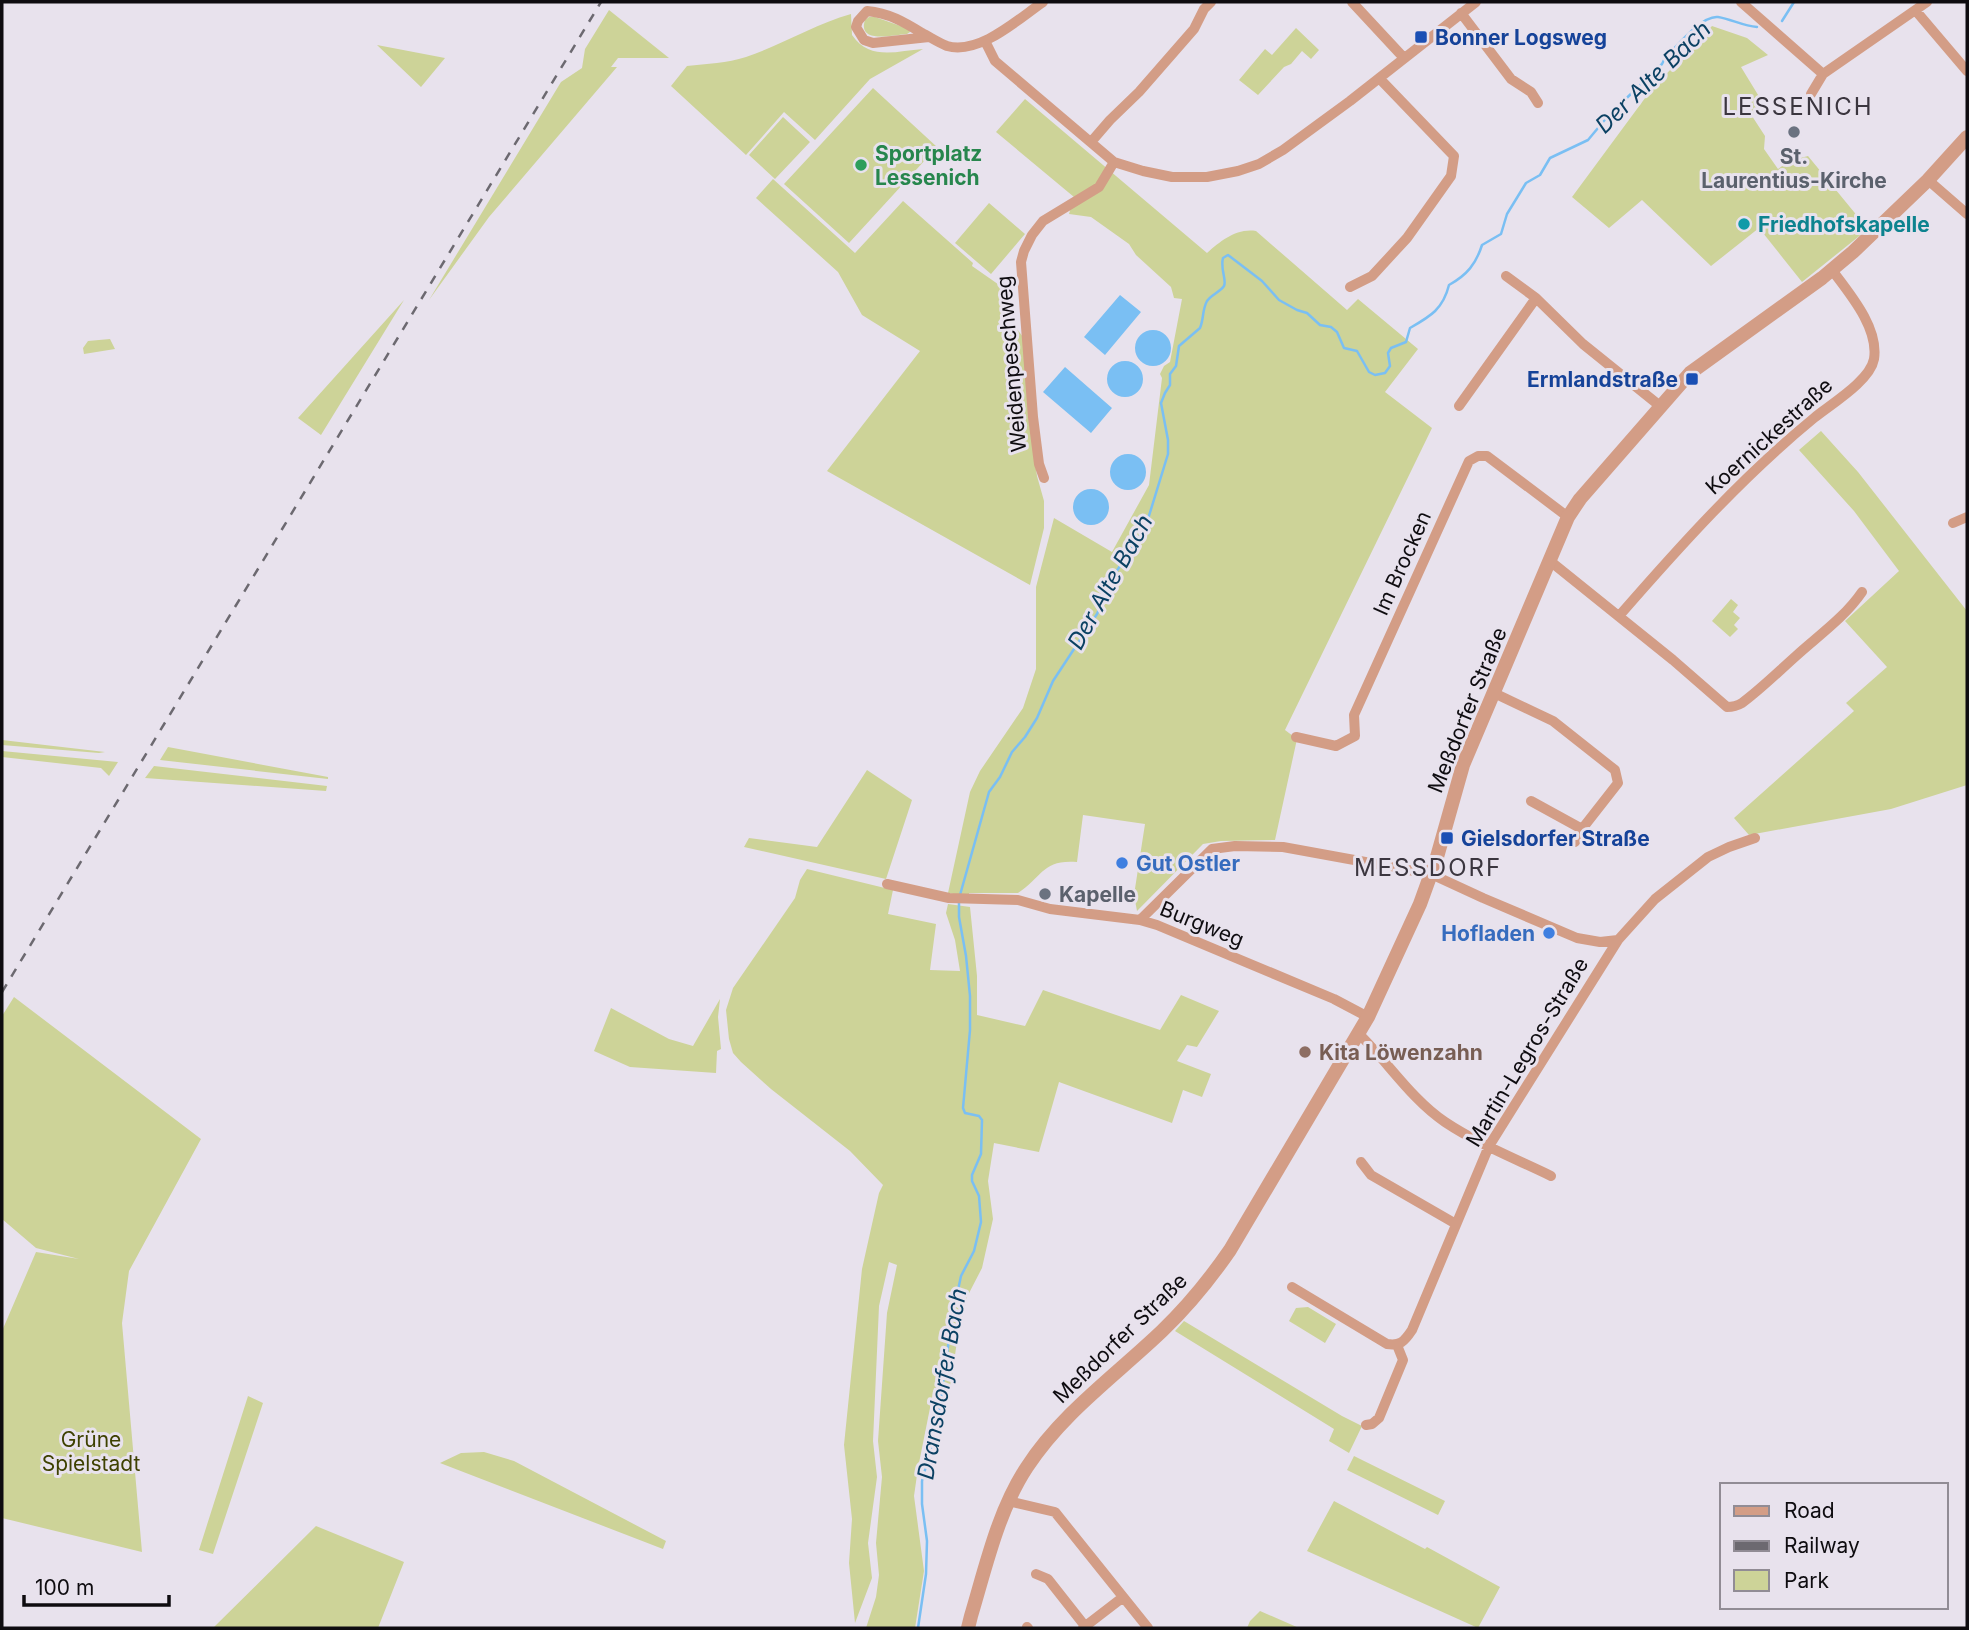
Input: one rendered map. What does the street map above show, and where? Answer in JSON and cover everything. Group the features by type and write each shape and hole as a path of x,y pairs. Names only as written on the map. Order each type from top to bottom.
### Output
{"street":[{"path":"929,37 873,43 864,40 856,27 867,11 875,12 895,17 947,46 973,46 1044,2"},
{"path":"1091,142 1194,29 1210,2"},
{"path":"1352,2 1404,58"},
{"path":"985,41 995,61 1114,162 1143,172 1172,177 1207,177 1238,172 1277,155 1476,2"},
{"path":"1741,2 1823,74"},
{"path":"1811,94 1823,74 1927,2"},
{"path":"1916,11 1967,71"},
{"path":"1461,13 1511,79 1531,92 1538,103"},
{"path":"1350,287 1372,276 1407,237 1451,176 1454,156 1379,78"},
{"name":"Meßdorfer Straße","path":"968,1628 1008,1501 1026,1468 1046,1441 1094,1392 1162,1331 1211,1278 1368,1017 1420,904 1463,765 1568,517 1580,499 1690,373 1832,270 1928,180 1967,138"},
{"name":"Weidenpeschweg","path":"1044,478 1039,464 1033,417 1021,262 1032,235 1043,221 1099,187 1114,162"},
{"path":"1928,180 1967,214"},
{"path":"1832,270 1870,328 1875,343 1874,361 1886,364"},
{"path":"1506,276 1536,298 1583,344 1660,406"},
{"path":"1459,405 1536,298"},
{"name":"Koernickestraße","path":"1619,616 1714,510 1795,435 1860,381 1870,371 1874,361"},
{"name":"Im Brocken","path":"1296,737 1336,746 1355,736 1354,715 1469,461 1478,456 1487,456 1568,517"},
{"path":"1953,523 1967,517"},
{"path":"1550,561 1727,706 1734,707 1741,704 1829,626 1857,601 1863,592"},
{"path":"1494,693 1553,721 1615,770 1618,783 1575,842"},
{"path":"1531,801 1582,829"},
{"path":"1140,920 1212,849 1222,846 1283,847 1431,874 1577,938 1600,942 1618,940 1655,899 1708,857 1755,838"},
{"name":"Burgweg","path":"887,884 949,898 1018,900 1049,909 1140,920 1321,994 1368,1017"},
{"name":"Martin-Legros-Straße","path":"1397,1345 1405,1341 1412,1330 1489,1146 1618,940"},
{"path":"1358,1033 1422,1102 1444,1121 1551,1176"},
{"path":"1361,1162 1371,1175 1456,1224"},
{"path":"1292,1287 1387,1344 1397,1345 1403,1360 1379,1418 1366,1425"},
{"path":"1008,1501 1055,1513 1148,1628"},
{"path":"1035,1573 1048,1579 1084,1627 1122,1598"}],"green space":[{"path":"609,10 669,58 618,58 611,67 617,67 489,217 429,300 561,82 582,68 585,49"},
{"path":"851,14 852,35 867,48 884,52 923,49 870,79 815,140 784,112 746,155 671,86 687,66 746,57"},
{"path":"869,17 909,29 910,32 871,35 864,28 865,20"},
{"path":"1712,26 1747,38 1768,55 1741,67 1763,103 1752,116 1765,136 1764,149 1778,169 1789,161 1808,156 1868,229 1802,282 1759,228 1711,266 1642,200 1609,228 1572,197 1651,90"},
{"path":"1296,28 1319,50 1311,59 1302,51 1258,95 1239,80 1265,49 1272,55"},
{"path":"377,45 445,58 421,87"},
{"name":"Sportplatz Lessenich","path":"873,88 937,147 849,243 784,184"},
{"path":"1025,99 1207,253 1235,233 1256,231 1347,310 1358,299 1418,349 1385,392 1432,428 1285,730 1297,739 1275,840 1203,844 1137,911 1134,895 1145,824 1083,815 1077,862 1050,866 1018,893 969,893 969,897 948,893 970,792 980,771 1023,708 1036,669 1036,587 1054,518 1112,552 1149,485 1162,378 1160,374 1170,362 1182,299 1174,298 1171,287 1136,255 1129,244 1091,217 1069,214 1074,197 996,132"},
{"path":"783,117 810,142 775,179 749,155"},
{"path":"773,179 855,253 903,201 973,263 972,266 1015,296 998,322 1000,325 1017,329 1023,337 1029,421 1037,476 1044,501 1044,528 1030,585 827,471 920,351 862,315 838,272 756,198"},
{"path":"989,203 1025,234 991,274 955,243"},
{"path":"404,300 321,435 298,418"},
{"path":"110,339 115,349 84,354 83,348 88,341"},
{"path":"1821,431 1858,472 1967,611 1967,785 1891,809 1749,835 1734,818 1854,711 1846,703 1887,667 1845,621 1899,571 1854,511 1799,450"},
{"path":"1731,599 1738,605 1733,612 1740,618 1734,625 1738,629 1730,637 1712,621"},
{"path":"2,740 105,752 2,745"},
{"path":"168,747 328,777 328,779 160,760"},
{"path":"2,751 118,762 109,776 101,768 2,757"},
{"path":"154,766 327,786 326,791 145,778"},
{"path":"867,770 912,800 886,879 744,847 749,838 817,847"},
{"path":"807,869 893,890 888,914 936,924 930,970 960,971 955,940 946,913 948,904 970,907 977,976 977,1015 1025,1026 1043,990 1160,1030 1181,995 1219,1011 1197,1047 1187,1045 1177,1061 1211,1074 1202,1097 1183,1090 1172,1123 1059,1082 1039,1152 994,1143 988,1181 993,1219 982,1268 967,1297 950,1391 934,1388 918,1468 914,1496 924,1571 915,1628 866,1628 876,1597 879,1575 876,1543 882,1477 878,1441 887,1313 897,1265 889,1262 879,1306 873,1441 877,1477 868,1543 872,1578 855,1623 849,1563 852,1519 844,1445 862,1269 883,1185 850,1151 741,1062 733,1053 729,1039 726,1010 733,988 795,898 800,880"},
{"name":"Grüne Spielstadt","path":"14,997 201,1139 129,1271 122,1323 142,1552 2,1518 2,1331 36,1252 79,1259 36,1248 2,1219 2,1016"},
{"path":"720,999 718,1017 721,1049 717,1051 716,1073 630,1067 594,1051 611,1008 669,1039 693,1046"},
{"path":"1308,1307 1336,1324 1325,1343 1289,1321 1296,1308"},
{"path":"1184,1321 1362,1426 1349,1453 1329,1441 1334,1429 1175,1331"},
{"path":"248,1396 263,1403 213,1554 199,1550"},
{"path":"484,1452 514,1461 666,1541 663,1549 440,1463 461,1453"},
{"path":"1354,1456 1445,1501 1438,1515 1347,1470"},
{"path":"1334,1501 1500,1587 1478,1628 1307,1551"},
{"path":"316,1526 404,1562 378,1628 213,1628"},
{"path":"1260,1611 1299,1628 1247,1628"}],"water":[{"path":"1120,295 1141,312 1105,355 1084,337"},
{"path":"1153,330 1166,335 1171,348 1166,361 1153,366 1140,361 1135,348 1140,335"},
{"path":"1125,361 1137,367 1143,379 1137,391 1125,397 1113,391 1107,379 1113,367"},
{"path":"1065,367 1112,408 1091,433 1043,392"},
{"path":"1128,454 1141,459 1146,472 1141,485 1128,490 1115,485 1110,472 1115,459"},
{"path":"1091,489 1104,494 1109,507 1104,520 1091,525 1078,520 1073,507 1078,494"}],"waterway":[{"name":"Der Alte Bach","path":"1782,21 1794,2"},
{"name":"Der Alte Bach","path":"960,895 989,792 1012,752 1037,718 1053,681 1097,614 1114,575 1148,519 1168,454 1161,403 1170,385 1170,374 1176,366 1179,346 1200,328 1207,301 1224,286 1223,258 1228,255 1262,281 1279,300 1307,313 1320,325 1331,327 1337,332 1344,348 1357,351 1369,372 1375,375 1385,373 1390,366 1388,353 1391,348 1406,342 1410,328 1440,306 1449,285 1470,268 1482,245 1501,234 1507,214 1526,183 1540,175 1550,158 1588,140 1608,116 1697,26 1718,17 1757,27"},
{"name":"Dransdorfer Bach","path":"918,1628 926,1574 927,1541 922,1481 937,1426 952,1318 961,1276 974,1251 981,1222 979,1196 972,1175 981,1154 982,1120 979,1116 965,1113 963,1108 970,1030 970,996 959,902"}],"railway":[{"path":"2,992 601,2"}],"place":[{"name":"Bonner Logsweg","path":"1421,37"},
{"name":"St. Laurentius-Kirche","path":"1794,132"},
{"name":"Sportplatz Lessenich","path":"861,165"},
{"name":"Friedhofskapelle","path":"1744,224"},
{"name":"Ermlandstraße","path":"1692,379"},
{"name":"Gielsdorfer Straße","path":"1447,838"},
{"name":"Gut Ostler","path":"1122,863"},
{"name":"Kapelle","path":"1045,894"},
{"name":"Hofladen","path":"1549,933"},
{"name":"Kita Löwenzahn","path":"1305,1052"}],"district":[{"name":"LESSENICH","path":"1798,106"},
{"name":"MESSDORF","path":"1428,867"}]}
